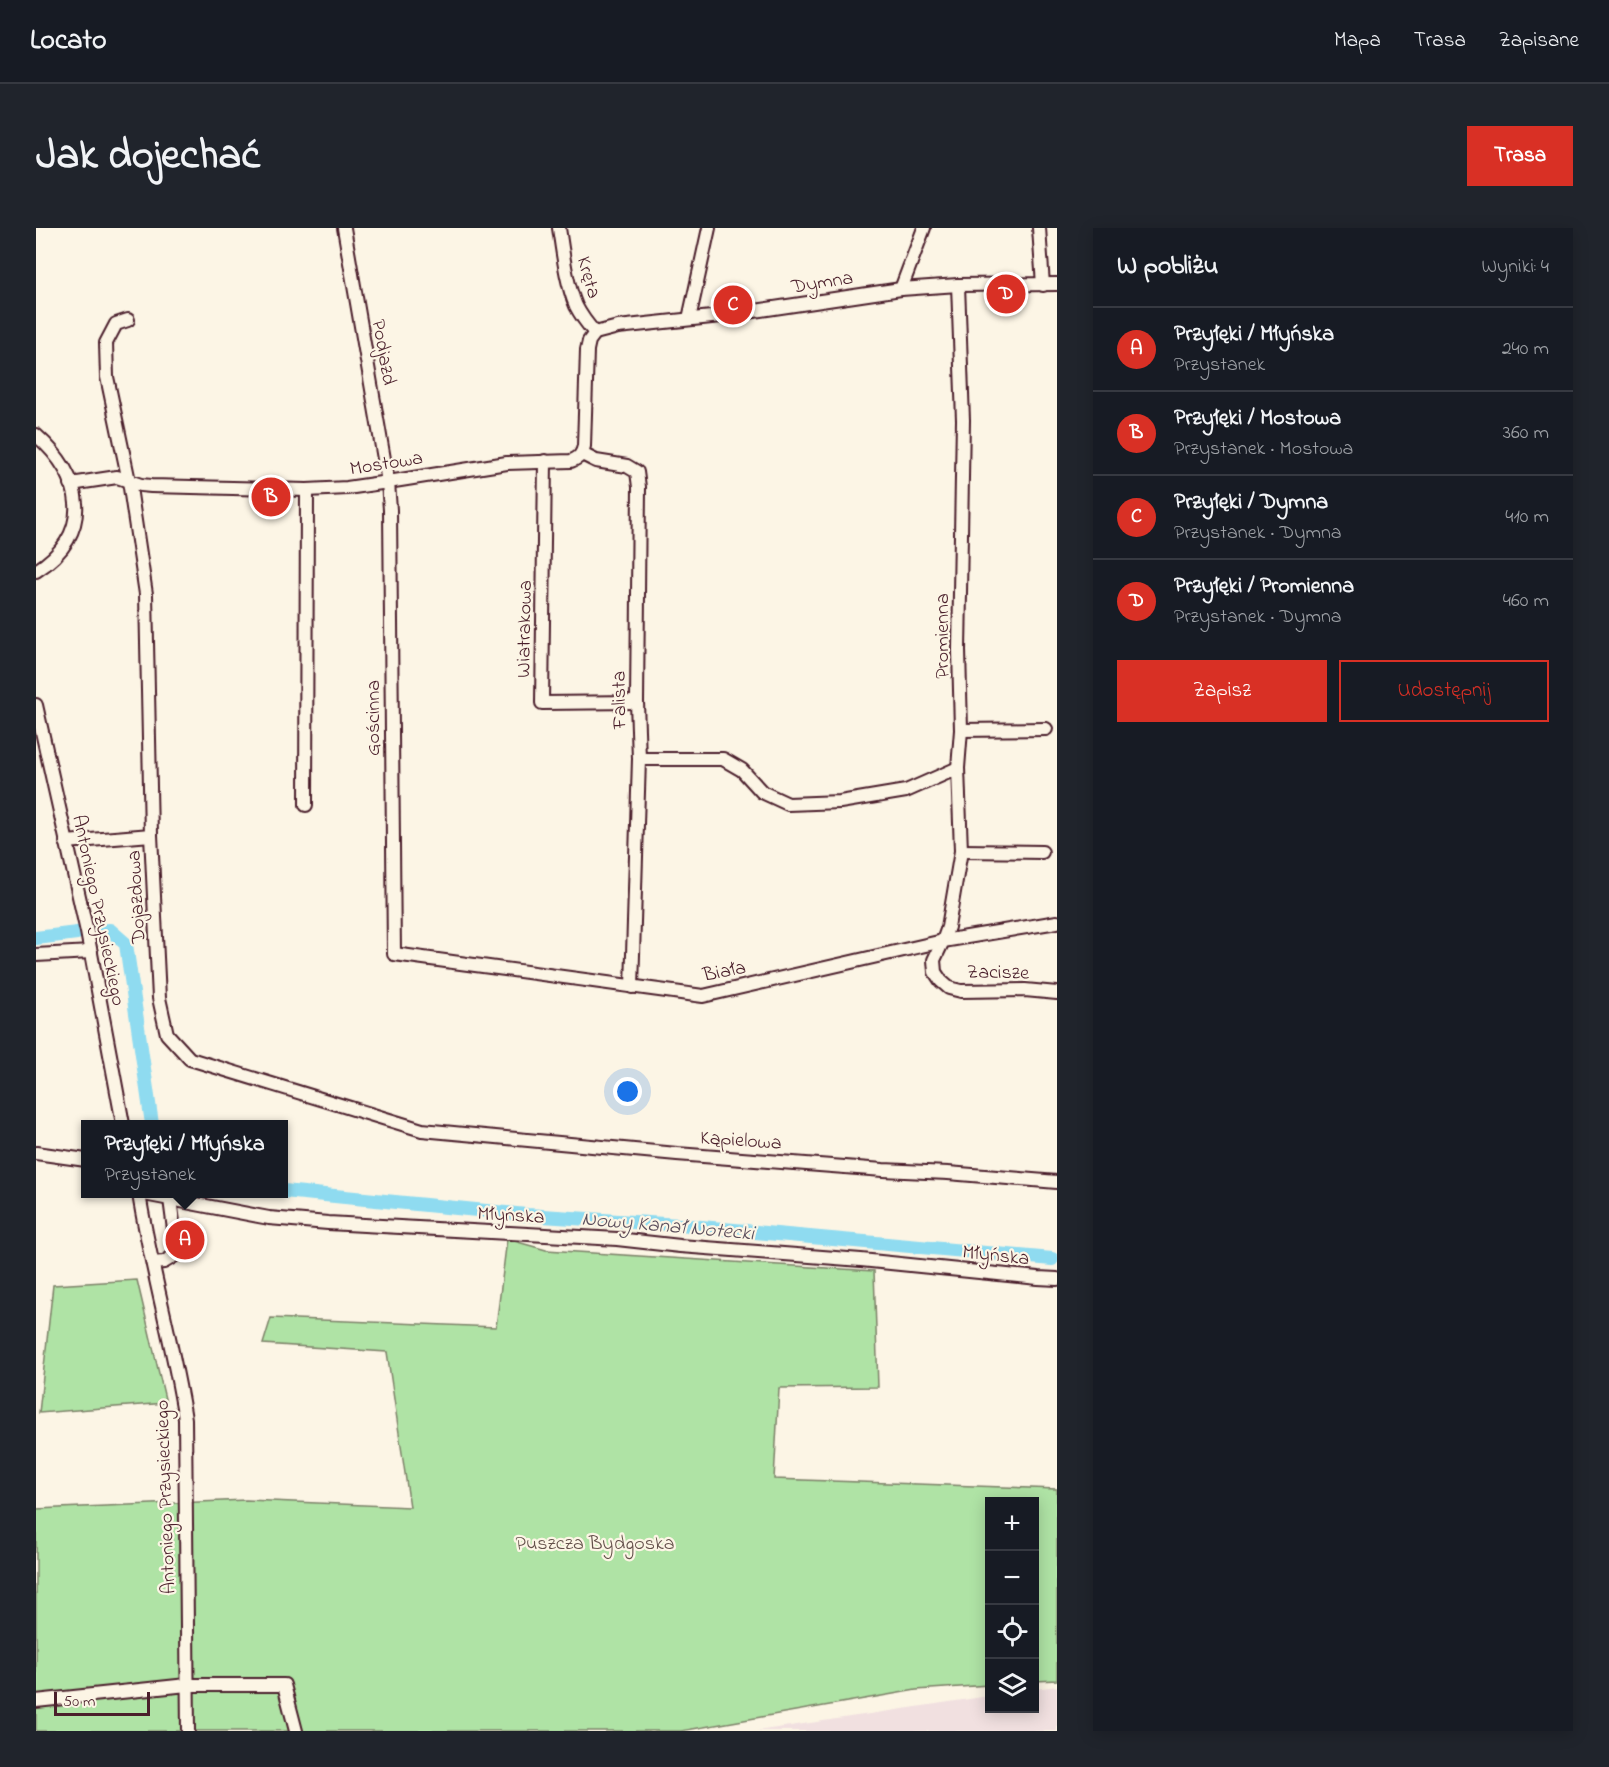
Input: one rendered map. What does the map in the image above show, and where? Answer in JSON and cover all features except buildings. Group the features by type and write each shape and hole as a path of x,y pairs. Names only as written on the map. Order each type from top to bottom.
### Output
{"street":[{"name":"Podjazd","path":"344,228 388,482"},
{"name":"Kręta","path":"559,228 563,258 577,307 595,333"},
{"path":"689,319 709,228"},
{"path":"901,289 924,228"},
{"path":"1039,228 1044,285"},
{"name":"Dymna","path":"595,333 618,327 766,310 901,289 958,285 1057,284"},
{"name":"Promienna","path":"941,981 935,972 934,960 948,927 961,851 958,768 961,730 959,650 963,420 958,285"},
{"name":"Dojazdowa","path":"128,320 116,324 106,343 108,376 129,481 146,594 151,835 159,998 166,1034 190,1059 422,1130"},
{"path":"582,454 587,350 589,341 595,333"},
{"path":"36,435 61,461 77,502 75,522 63,548 36,571"},
{"name":"Mostowa","path":"71,484 117,477 151,486 307,490 347,488 507,463 571,461 582,454"},
{"name":"Falista","path":"582,454 596,461 627,466 638,472 637,702 639,759 632,987"},
{"name":"Wiatrakowa","path":"544,461 542,703 637,702"},
{"name":"Gościnna","path":"388,482 394,954"},
{"path":"306,805 307,490"},
{"name":"Antoniego Przysieckiego","path":"36,705 91,952 122,1120"},
{"path":"961,730 1046,729"},
{"path":"639,759 723,759 742,770 762,792 788,804 840,802 906,791 958,768"},
{"path":"66,842 151,835"},
{"path":"961,851 1042,852"},
{"name":"Biała","path":"394,954 703,996 944,941 1057,922"},
{"path":"36,955 91,952"},
{"name":"Zacisze","path":"941,981 949,988 961,991 1025,990 1057,993"},
{"name":"Kąpielowa","path":"422,1130 677,1154 1057,1182"},
{"path":"36,1153 81,1159"},
{"name":"Antoniego Przysieckiego","path":"140,1198 185,1419 188,1731"},
{"name":"Młyńska","path":"165,1198 269,1218 328,1224 617,1239 1057,1279"},
{"path":"153,1263 164,1262 174,1256 176,1245 170,1199"},
{"path":"36,1701 187,1685 284,1685 296,1731"}],"shaded area":[{"path":"1057,1686 1057,1731 757,1731 985,1697 985,1713 1039,1713 1039,1688"}],"green space":[{"name":"Puszcza Bydgoska","path":"507,1239 546,1250 874,1271 878,1387 779,1388 774,1479 1057,1489 1057,1680 1039,1681 1039,1497 985,1497 985,1685 916,1690 681,1731 36,1731 36,1509 246,1500 410,1507 387,1352 263,1344 271,1318 496,1327"},
{"path":"137,1280 166,1403 39,1413 53,1285"}],"waterway":[{"name":"Nowy Kanał Notecki","path":"98,931 110,930 126,944 151,1120"},
{"name":"Nowy Kanał Notecki","path":"36,938 77,933"},
{"name":"Nowy Kanał Notecki","path":"288,1191 527,1215 679,1225 1052,1259"}],"place":[{"name":"Przyłęki / Promienna","path":"1006,294"},
{"name":"Przyłęki / Dymna","path":"733,305"},
{"name":"Przyłęki / Mostowa","path":"271,497"},
{"name":"Przyłęki / Młyńska","path":"185,1240"}]}
